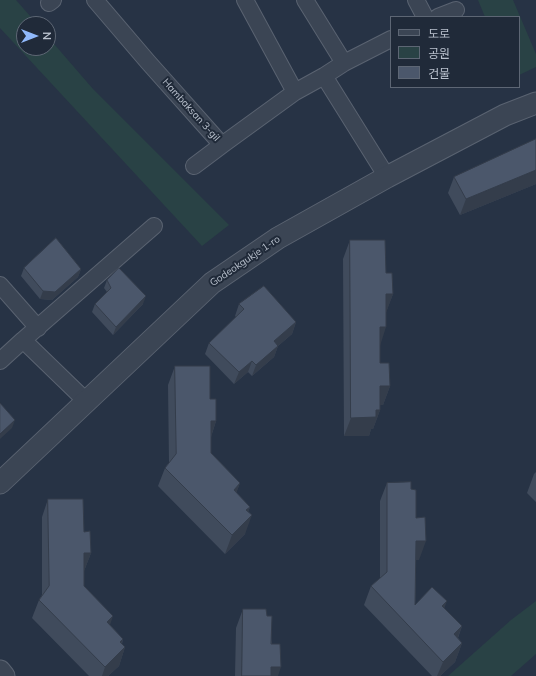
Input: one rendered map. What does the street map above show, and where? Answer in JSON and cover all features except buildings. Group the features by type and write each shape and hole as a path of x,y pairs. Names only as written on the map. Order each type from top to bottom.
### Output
{"street":[{"name":"Hambaksan 3-gil","path":"95,0 148,62 222,144 295,92 344,63 390,40"},
{"path":"245,0 295,92"},
{"path":"305,0 344,63"},
{"path":"416,0 424,16"},
{"path":"441,16 456,10"},
{"path":"324,76 387,177"},
{"name":"Godeokgukje 1-ro","path":"0,483 212,283 278,238 387,177 505,115 536,103"},
{"path":"194,166 222,144"},
{"path":"1,358 38,328 154,226"},
{"path":"0,285 38,328"},
{"path":"23,340 86,401"},
{"path":"0,671 4,676"}],"green space":[{"path":"0,0 16,0 30,16 16,16 16,45 0,28"},
{"path":"478,0 513,0 520,16 485,16"},
{"path":"520,16 536,54 536,67 520,75"},
{"path":"56,46 93,89 229,225 202,246 26,56 56,56"},
{"path":"536,601 536,654 511,676 448,676 511,620"}]}
